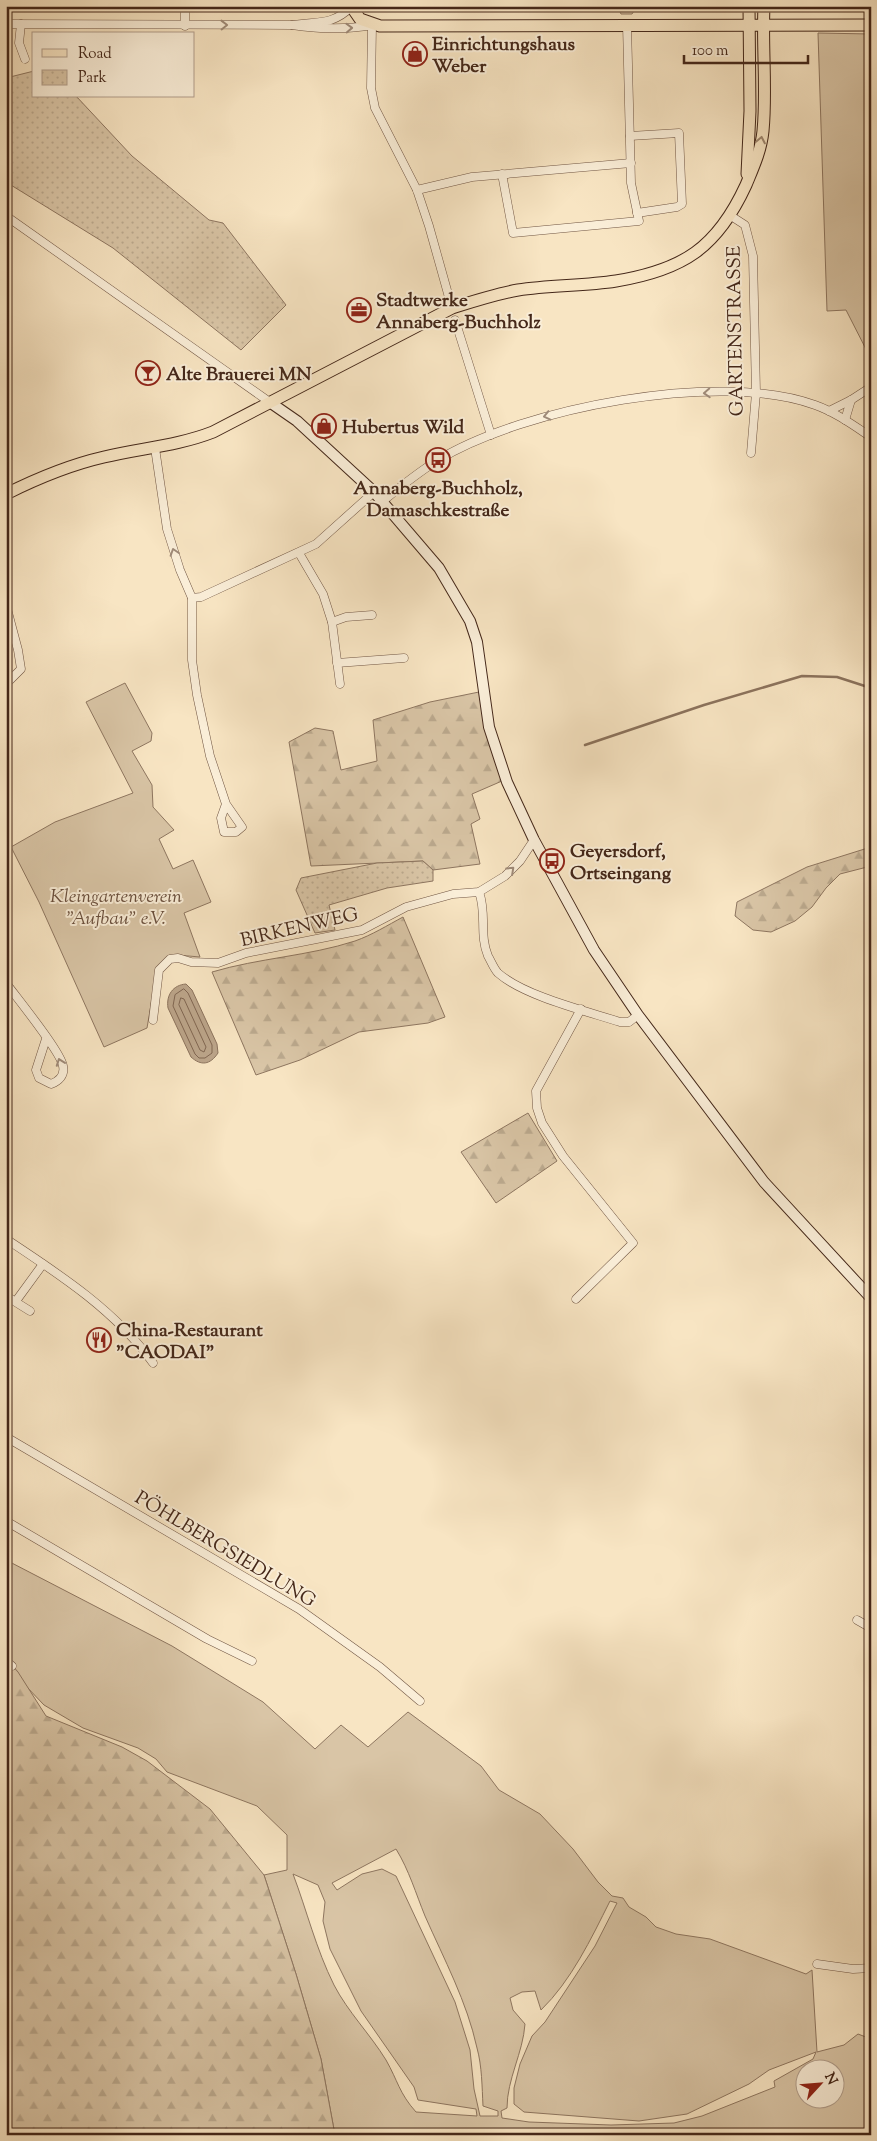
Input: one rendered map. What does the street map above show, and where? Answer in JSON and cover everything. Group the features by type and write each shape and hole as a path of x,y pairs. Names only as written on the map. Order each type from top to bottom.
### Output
{"main road":[{"path":"351,6 357,17 372,25 871,25"},
{"path":"745,186 750,128 749,6"},
{"path":"6,494 75,464 104,456 186,442 213,432 452,308 484,297 518,290 615,281 656,273 690,257 705,246 731,216 757,158 763,133 764,6"},
{"path":"271,403 297,421 374,492 439,568 470,621 477,642 482,690 495,750 534,840 594,950 638,1015 764,1182 871,1298"}],"street":[{"path":"185,6 185,26"},
{"path":"6,24 292,25 330,22 338,18 351,6"},
{"path":"21,24 19,43 25,59"},
{"path":"292,25 312,28 346,28 372,25 371,88 374,102 386,131 417,190 452,308"},
{"path":"502,174 513,233 639,221 631,183 627,25"},
{"path":"630,136 679,132 682,204 677,207 637,213"},
{"path":"417,190 472,177 631,163"},
{"path":"6,216 271,403"},
{"name":"GARTENSTRASSE","path":"731,216 745,226 753,256 756,392 751,453"},
{"path":"455,320 490,435"},
{"path":"829,411 871,387"},
{"path":"383,501 438,460 490,435 538,418 627,399 687,393 756,392 788,398 829,411 871,437"},
{"path":"845,420 851,400"},
{"path":"156,448 167,529 180,570 192,598 190,630 197,695 210,756 226,804"},
{"path":"192,598 201,597 316,544 374,492"},
{"path":"299,552 323,594 332,622 340,684"},
{"path":"6,605 21,669 6,684"},
{"path":"332,622 346,617 372,615"},
{"path":"337,663 404,658"},
{"name":"BIRKENWEG","path":"153,1020 160,970 170,959 178,958 191,962 218,963 246,953 362,930 406,907 453,894 479,892 505,876 520,861 534,840"},
{"path":"479,892 484,905 482,927 488,955 497,972 525,988 620,1022 629,1022 638,1015"},
{"path":"6,983 46,1039 63,1067 59,1080 51,1084 39,1078 36,1070 46,1039"},
{"path":"576,1299 633,1243 563,1156 542,1123 536,1108 536,1091 581,1009"},
{"path":"6,1239 94,1302 141,1346 153,1363"},
{"path":"16,1301 43,1264"},
{"path":"6,1296 30,1311"},
{"name":"PÖHLBERGSIEDLUNG","path":"6,1437 299,1609 374,1663 420,1701"},
{"path":"6,1521 207,1639 252,1661"},
{"path":"857,1620 871,1628"},
{"path":"817,1964 853,1969 871,1968"}],"green space":[{"path":"617,6 634,6 634,11 632,14 621,14"},
{"path":"818,33 871,34 871,359 846,310 827,311"},
{"path":"32,72 32,98 78,98 132,156 209,220 223,223 286,305 241,350 113,248 6,182 6,78"},
{"name":"Kleingartenverein \"Aufbau\" e.V.","path":"125,683 152,733 151,741 132,751 152,785 153,807 174,830 159,839 173,869 193,860 211,902 184,913 200,957 177,955 157,970 147,1028 104,1047 39,902 11,847 55,822 133,793 86,702"},
{"path":"479,692 492,750 502,781 472,794 480,819 471,824 480,864 433,870 423,861 311,866 289,742 315,728 333,731 341,770 377,761 373,720 430,702"},
{"path":"871,847 871,866 840,874 826,888 812,907 795,921 771,932 753,930 735,916 737,902 807,867"},
{"path":"423,861 433,870 433,881 387,888 329,905 335,930 315,933 296,890 301,878 377,863"},
{"path":"403,917 445,1017 428,1023 359,1032 300,1060 256,1075 212,972 248,963 338,946 368,936"},
{"path":"528,1113 557,1161 496,1203 461,1152"},
{"path":"6,1560 172,1646 263,1702 315,1749 341,1725 368,1747 408,1712 481,1766 499,1790 540,1814 573,1849 598,1882 612,1896 623,1898 629,1907 646,1917 656,1927 676,1934 710,1939 806,1974 812,1970 817,2052 844,2045 858,2034 871,2039 871,2135 335,2135 321,2059 264,1875 287,1870 287,1835 257,1806 167,1772 156,1759 138,1748 83,1728 44,1705 6,1661","holes":["396,1849 409,1874 473,2031 480,2062 483,2106 498,2111 498,2116 480,2116 474,2089 470,2050 455,2002 396,1876 382,1869 362,1874 337,1890 332,1883","293,1874 318,1885 325,1902 323,1921 330,1949 361,2011 414,2087 418,2100 476,2109 477,2116 416,2112 410,2105 386,2060 334,1985 317,1944","610,1901 617,1903 595,1946 545,2022 532,2036 520,2064 514,2088 514,2104 524,2112 639,2121 687,2114 749,2084 769,2070 794,2060 794,2058 800,2058 816,2052 813,2058 844,2058 844,2108 794,2108 794,2070 774,2081 775,2087 702,2116 674,2123 611,2125 529,2122 502,2118 501,2111 507,2108 525,2024 513,2010 510,1998 522,1992 535,1991 541,2010 552,1999 571,1973 588,1945"]},
{"path":"6,1658 18,1672 46,1716 122,1747 147,1761 210,1809 264,1875 321,2059 335,2135 6,2135"}],"water":[{"path":"186,984 192,990 217,1044 218,1053 209,1062 198,1062 191,1057 168,1008 168,999 171,991 177,986"}],"waterway":[{"path":"585,745 704,705 802,676 837,677 871,688"}],"place":[{"name":"Einrichtungshaus Weber","path":"415,54"},
{"name":"Stadtwerke Annaberg-Buchholz","path":"359,310"},
{"name":"Alte Brauerei MN","path":"148,373"},
{"name":"Hubertus Wild","path":"324,426"},
{"name":"Annaberg-Buchholz, Damaschkestraße","path":"438,460"},
{"name":"Geyersdorf, Ortseingang","path":"552,861"},
{"name":"China-Restaurant \"CAODAI\"","path":"99,1340"}]}
